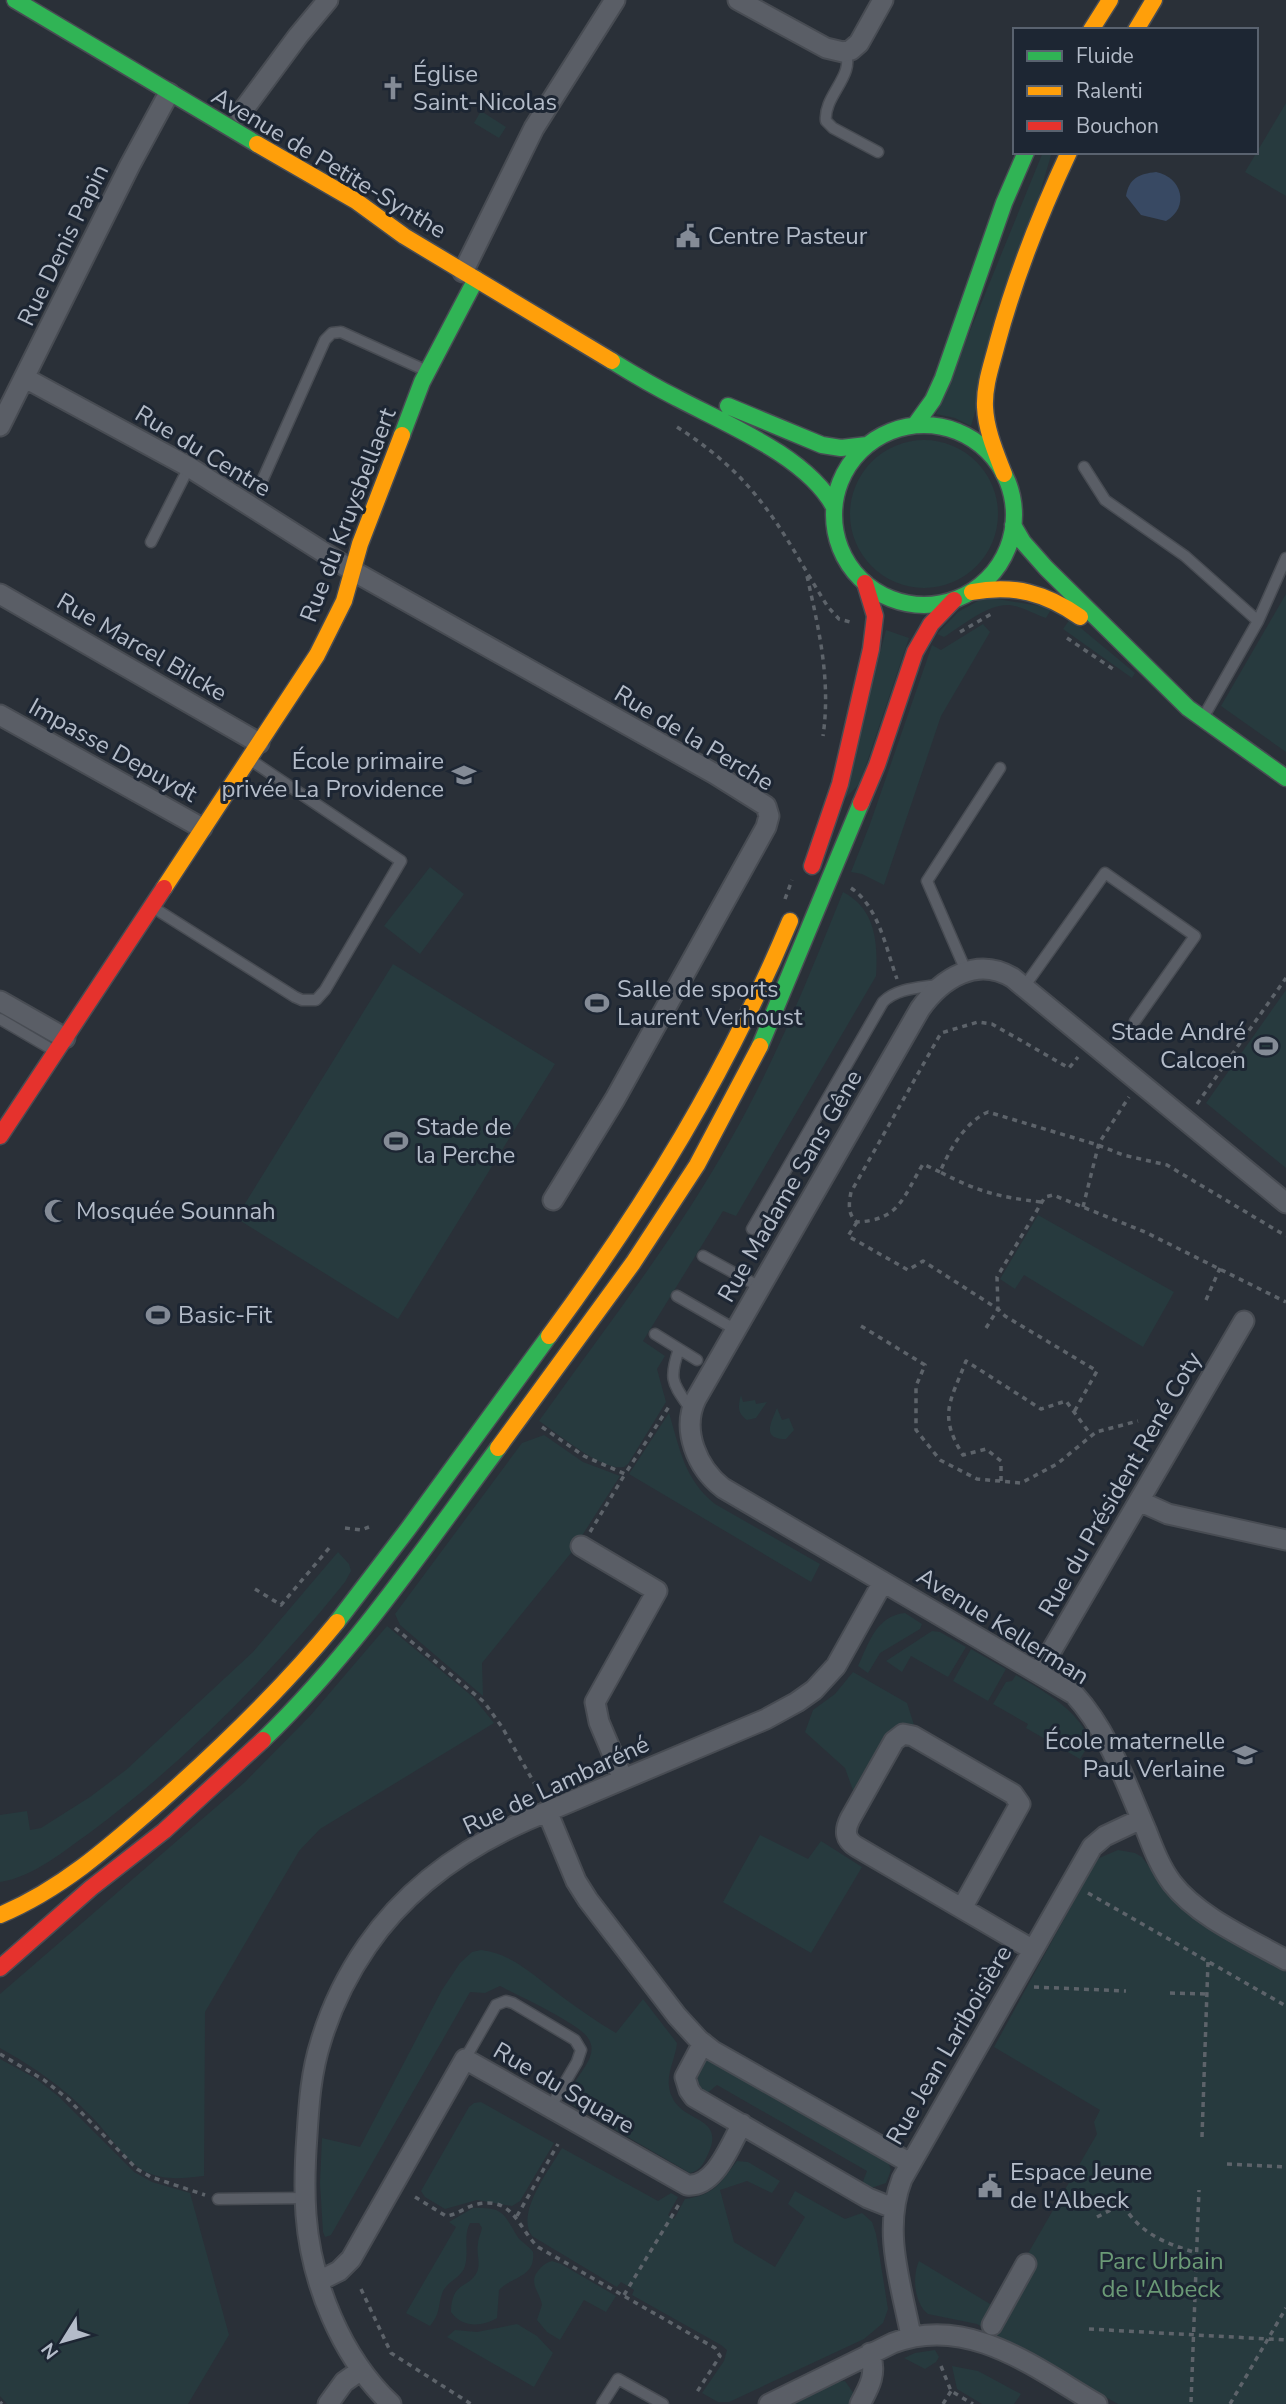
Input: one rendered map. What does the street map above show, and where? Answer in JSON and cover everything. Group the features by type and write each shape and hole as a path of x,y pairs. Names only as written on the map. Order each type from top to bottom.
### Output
{"main road":[{"name":"Avenue de Petite-Synthe","path":"15,0 356,201 404,236 618,365 681,402 744,432 779,453 818,482 834,507"},
{"path":"1092,28 1110,0"},
{"path":"1137,28 1154,0"},
{"path":"915,425 933,400 943,378 1004,203 1025,154"},
{"path":"1004,474 991,455 967,436 938,426 915,425 886,433 867,445 843,475 834,507 839,546 850,566 865,583 884,596 905,603 932,605 954,600 972,592 989,578 998,566 1008,547 1013,525 1013,502 986,415 987,384 1015,283 1068,154"},
{"name":"Rue du Kruysbellaert","path":"0,1136 317,655 344,601 360,544 427,371 470,275"},
{"name":"Avenue de Petite-Synthe","path":"618,365 822,445 841,448 867,445"},
{"path":"1013,525 1040,562 1151,673"},
{"path":"801,875 839,784 868,666 875,626 874,609 865,583"},
{"path":"972,592 1010,587 1030,590 1052,599 1100,631 1202,719 1286,778"},
{"path":"0,1968 91,1888 164,1831 241,1762 329,1670 390,1594 633,1263 689,1178 764,1039 877,765 915,652 931,624 954,600"},
{"path":"0,1915 36,1898 76,1872 184,1781 274,1693 364,1587 609,1253 645,1199 737,1038 798,902"}],"street":[{"path":"242,113 328,0"},
{"path":"470,275 534,128 615,0"},
{"path":"738,0 826,48 845,52 859,43 883,0"},
{"name":"Rue Denis Papin","path":"1,422 169,93"},
{"name":"Rue du Centre","path":"25,377 189,467 353,571"},
{"name":"Rue de la Perche","path":"353,571 715,774 762,803 769,811 766,827 683,979 603,1119 553,1199"},
{"name":"Rue Marcel Bilcke","path":"0,594 254,751"},
{"name":"Impasse Depuydt","path":"0,715 202,828"},
{"path":"966,971 998,971 1024,987 1286,1203"},
{"name":"Rue Madame Sans Gêne","path":"691,1410 920,1009 941,985 966,971"},
{"path":"0,1001 60,1045"},
{"name":"Rue du Président René Coty","path":"1039,1672 1244,1321"},
{"name":"Avenue Kellerman","path":"691,1410 690,1426 694,1446 707,1473 723,1488 1074,1694 1091,1714 1106,1739 1163,1869 1183,1896 1202,1911 1286,1960"},
{"path":"1139,1501 1168,1514 1286,1540"},
{"path":"581,1546 657,1591 595,1702 599,1722 623,1779"},
{"name":"Rue de Lambaréné","path":"391,2404 361,2370 341,2334 319,2281 310,2243 305,2197 308,2109 313,2069 331,2011 359,1958 396,1910 440,1870 499,1833 766,1719 806,1696 831,1674 841,1660 883,1582"},
{"path":"962,1908 1020,1808 1017,1797 913,1736 902,1734 894,1741 845,1830 846,1836 852,1844 1033,1950"},
{"path":"547,1811 576,1881 588,1900 677,2016 703,2043 909,2163"},
{"name":"Rue Jean Lariboisière","path":"911,2336 893,2239 893,2208 898,2187 909,2163 1093,1847 1100,1840 1141,1819"},
{"path":"703,2043 686,2073 688,2090 698,2099 868,2198 893,2208"},
{"name":"Rue du Square","path":"319,2281 340,2271 351,2259 465,2059 677,2181 692,2186 702,2184 713,2175 742,2124"},
{"path":"992,2325 1026,2264"},
{"path":"769,2404 870,2353 911,2336 943,2334 984,2342 1097,2404"},
{"path":"860,2404 873,2377 874,2363 870,2353"},
{"path":"328,2404 340,2386 361,2370"}],"lane":[{"path":"845,52 848,66 828,104 826,121 833,128 878,152"},
{"path":"262,481 326,340 332,333 341,332 427,371"},
{"path":"151,542 189,467"},
{"path":"1084,467 1105,500 1168,542 1258,621"},
{"path":"1202,719 1258,621 1286,558"},
{"path":"151,906 295,997 316,1000 325,990 401,861 254,751"},
{"path":"966,971 927,881 1000,768"},
{"path":"1024,987 1105,873 1195,936 1135,1021"},
{"path":"752,1229 883,1002 901,991 941,985"},
{"path":"0,1019 60,1045"},
{"path":"703,1256 760,1287"},
{"path":"677,1296 736,1330"},
{"path":"655,1334 697,1360"},
{"path":"679,1349 672,1374 679,1392 691,1410"},
{"path":"465,2059 496,2005 506,2001 513,2003 575,2040 581,2050 577,2063 550,2108"},
{"path":"218,2199 305,2197"},
{"path":"602,2404 618,2379 663,2404"}],"path":[{"path":"674,424 724,463 753,491 828,607 839,618 875,626"},
{"path":"807,576 826,671 827,701 823,740"},
{"path":"952,637 997,611"},
{"path":"1062,635 1114,670"},
{"path":"781,911 801,875"},
{"path":"830,878 853,888 872,910 901,991"},
{"path":"1185,1120 1286,978"},
{"path":"1041,1202 1001,1198 971,1188 923,1164 895,1210 881,1219 858,1222 852,1218 849,1206 851,1192 941,1033 978,1022 992,1024 1069,1068 1085,1049"},
{"path":"1083,1207 1098,1145 1139,1082"},
{"path":"940,1171 950,1149 978,1116 988,1111 1098,1145 1122,1156 1167,1165 1286,1236"},
{"path":"986,1328 998,1309 996,1277 1041,1202 1045,1197 1053,1195 1145,1232 1286,1302"},
{"path":"858,1222 848,1236 908,1270 923,1261 998,1309 1005,1317 1097,1371 1074,1412"},
{"path":"1206,1300 1220,1268"},
{"path":"861,1326 925,1365 916,1386 916,1430 940,1460 977,1479 1021,1483 1057,1464 1096,1432 1138,1422"},
{"path":"1002,1481 1001,1461 986,1449 963,1455 950,1434 947,1415 966,1361 1041,1409 1066,1401 1091,1436"},
{"path":"581,1546 679,1392"},
{"path":"532,1421 584,1456 625,1474"},
{"path":"345,1528 361,1530 369,1527"},
{"path":"255,1589 281,1605 330,1547"},
{"path":"395,1628 484,1702 502,1727 547,1811"},
{"path":"1071,1883 1286,2006"},
{"path":"1202,2137 1208,1961"},
{"path":"1013,1986 1126,1991"},
{"path":"1170,1993 1207,1994"},
{"path":"0,2054 44,2080 68,2099 137,2169 151,2177 218,2199"},
{"path":"517,2216 558,2144"},
{"path":"1227,2164 1286,2167"},
{"path":"1192,2402 1199,2190"},
{"path":"624,2295 684,2195"},
{"path":"415,2197 446,2216 483,2203 510,2210 538,2247 719,2352 720,2356 695,2395"},
{"path":"1097,2217 1122,2204 1146,2233 1167,2244 1197,2253"},
{"path":"361,2289 391,2353 471,2404"},
{"path":"1230,2404 1286,2308"},
{"path":"1088,2329 1286,2340"},
{"path":"941,2366 951,2391 973,2404"},
{"path":"943,2404 951,2391"}],"green space":[{"path":"1286,103 1286,196 1245,172"},
{"path":"481,111 506,127 499,138 474,123"},
{"path":"1042,154 1051,154 971,426 955,418 936,414"},
{"path":"924,440 952,446 965,452 976,462 986,473 992,486 998,514 992,542 986,555 976,566 965,576 952,582 924,588 896,582 883,576 872,566 862,555 856,542 850,514 856,486 862,473 872,462 883,452 896,446"},
{"path":"1286,594 1286,752 1221,706"},
{"path":"985,597 1052,608 1046,618 1009,605 992,608 944,637 937,634 958,612"},
{"path":"1070,619 1135,673 1132,678 1063,629"},
{"path":"983,624 990,632 941,716 884,885 862,874 851,872 932,645 941,650"},
{"path":"886,630 909,638 860,783 840,804"},
{"path":"430,867 464,894 420,954 384,926"},
{"path":"843,892 862,908 873,928 876,976 736,1216 723,1211 643,1341 665,1356 657,1369 666,1402 628,1464 615,1467 592,1458 539,1421 710,1176 777,1048"},
{"name":"Stade de la Perche","path":"393,964 555,1064 398,1319 236,1218"},
{"name":"Stade André Calcoen","path":"1286,990 1286,1168 1206,1103"},
{"path":"1038,1215 1174,1292 1143,1347 1024,1275 1015,1289 1000,1279"},
{"path":"741,1395 743,1402 767,1402 756,1418 747,1420 741,1415"},
{"path":"777,1408 782,1420 789,1418 794,1430 786,1439 771,1433 771,1424"},
{"path":"669,1413 684,1463 696,1484 715,1504 820,1564 811,1582 629,1474"},
{"path":"544,1435 583,1462 620,1476 571,1553 482,1663 483,1696 400,1625 395,1614 522,1443"},
{"path":"338,1552 349,1564 351,1571 345,1582 288,1650 226,1714 161,1775 92,1831 37,1869 0,1882 0,1815 27,1811 30,1830 41,1828 126,1770 253,1652"},
{"path":"905,1613 922,1624 920,1629 880,1653 868,1673 858,1666 880,1625 895,1615"},
{"path":"387,1626 473,1697 494,1723 320,1829 299,1851 205,2012 204,2176 168,2178 146,2172 130,2160 69,2095 0,2048 0,1994 245,1782 310,1716"},
{"path":"932,1631 940,1632 966,1647 948,1677 911,1656 902,1672 886,1661"},
{"path":"971,1649 1006,1669 988,1701 953,1681"},
{"path":"853,1672 907,1703 915,1728 855,1796 845,1768 805,1732 813,1710 835,1694"},
{"path":"1016,1675 1059,1702 1085,1729 1091,1741 1080,1759 1026,1728 1028,1724 993,1704 1006,1682 1012,1681"},
{"path":"760,1835 808,1859 821,1841 862,1867 811,1953 723,1902"},
{"name":"Parc Urbain de l'Albeck","path":"1118,1850 1142,1857 1171,1898 1192,1917 1286,1972 1286,2404 1118,2404 977,2324 928,2314 917,2296 915,2281 919,2261 995,2307 1097,2134 1094,2122 1100,2110 994,2047 1097,1859"},
{"path":"481,1950 514,1961 581,2011 616,2033 643,1999 677,2043 669,2076 672,2097 677,2105 701,2121 712,2133 712,2142 705,2160 699,2168 690,2173 574,2106 571,2097 573,2088 591,2055 591,2047 588,2038 573,2025 500,1986 485,1993 470,1992 331,2235 325,2237 320,2183 322,2138 360,2147 442,1990 460,1963 472,1952"},
{"path":"712,2056 887,2159 891,2170 886,2183 871,2188 862,2184 867,2171 717,2085 706,2094 699,2084 698,2073 702,2063"},
{"path":"0,2059 35,2078 58,2096 134,2172 152,2182 190,2193 229,2335 188,2404 7,2404 0,2396"},
{"path":"481,2102 554,2143 520,2201 512,2206 477,2200 445,2209 425,2197 421,2191 469,2107"},
{"path":"562,2148 658,2201 671,2193 678,2197 668,2215 674,2219 685,2199 710,2191 721,2182 737,2161 748,2162 780,2181 772,2193 747,2181 720,2190 734,2242 775,2267 805,2217 788,2204 795,2191 845,2219 862,2213 872,2222 876,2234 888,2309 883,2323 864,2339 729,2402 718,2402 702,2393 724,2361 727,2350 632,2295 634,2290 621,2282 617,2287 532,2236 528,2226 531,2204"},
{"path":"473,2208 496,2210 505,2216 519,2238 533,2252 533,2261 526,2272 499,2290 497,2318 479,2324 461,2321 451,2312 454,2295 474,2277 479,2262 478,2240 482,2228 479,2223 470,2223 465,2266 443,2291 438,2312 430,2326 406,2313 456,2227 449,2222"},
{"path":"552,2261 616,2296 606,2312 584,2300 560,2340 547,2332 537,2320 542,2305 534,2280 535,2275"},
{"path":"517,2324 537,2336 553,2353 534,2387 447,2337 455,2330 477,2332"},
{"path":"935,2350 939,2357 925,2369 904,2358 915,2353"},
{"path":"952,2366 978,2371 1021,2394 1014,2404 982,2404 957,2389"},
{"path":"845,2381 854,2394 851,2404 788,2404 832,2382"}],"water":[{"path":"1156,172 1172,180 1180,193 1178,208 1166,221 1141,215 1126,196 1132,181"}],"traffic: fast":[{"path":"15,0 257,144"},
{"path":"915,425 933,400 943,378 1004,203 1025,154"},
{"path":"402,435 422,382 476,279"},
{"path":"612,361 786,457 822,489 834,507"},
{"path":"728,406 822,445 841,448 867,445"},
{"path":"924,425 958,432 988,451 1007,481 1014,515 1007,549 988,579 958,598 924,605 890,598 860,579 841,549 834,515 841,481 860,451 890,432 924,425"},
{"path":"1013,525 1023,542 1046,568 1188,708 1286,778"},
{"path":"760,1046 861,803"},
{"path":"337,1622 549,1336"},
{"path":"263,1740 296,1707 357,1636 498,1448"}],"traffic: slow":[{"path":"1092,28 1110,0"},
{"path":"1137,28 1154,0"},
{"path":"257,144 356,201 404,236 612,361"},
{"path":"1004,474 987,424 987,383 1020,270 1068,154"},
{"path":"164,888 317,655 344,601 360,544 402,435"},
{"path":"972,592 1001,589 1029,592 1055,602 1080,617"},
{"path":"549,1336 619,1237 682,1136 739,1032 790,921"},
{"path":"498,1448 633,1263 697,1165 760,1046"},
{"path":"0,1915 65,1879 142,1817 253,1715 337,1622"}],"traffic: jam":[{"path":"812,866 840,784 871,649 875,616 865,583"},
{"path":"861,803 877,765 915,652 931,624 954,600"},
{"path":"0,1136 164,888"},
{"path":"0,1968 91,1888 164,1831 263,1740"}],"place":[{"name":"Église Saint-Nicolas","path":"393,88"},
{"name":"Centre Pasteur","path":"688,236"},
{"name":"École primaire privée La Providence","path":"464,775"},
{"name":"Salle de sports Laurent Verhoust","path":"597,1003"},
{"name":"Stade André Calcoen","path":"1266,1046"},
{"name":"Stade de la Perche","path":"396,1141"},
{"name":"Mosquée Sounnah","path":"56,1211"},
{"name":"Basic-Fit","path":"158,1315"},
{"name":"École maternelle Paul Verlaine","path":"1245,1755"},
{"name":"Espace Jeune de l'Albeck","path":"990,2186"}]}
